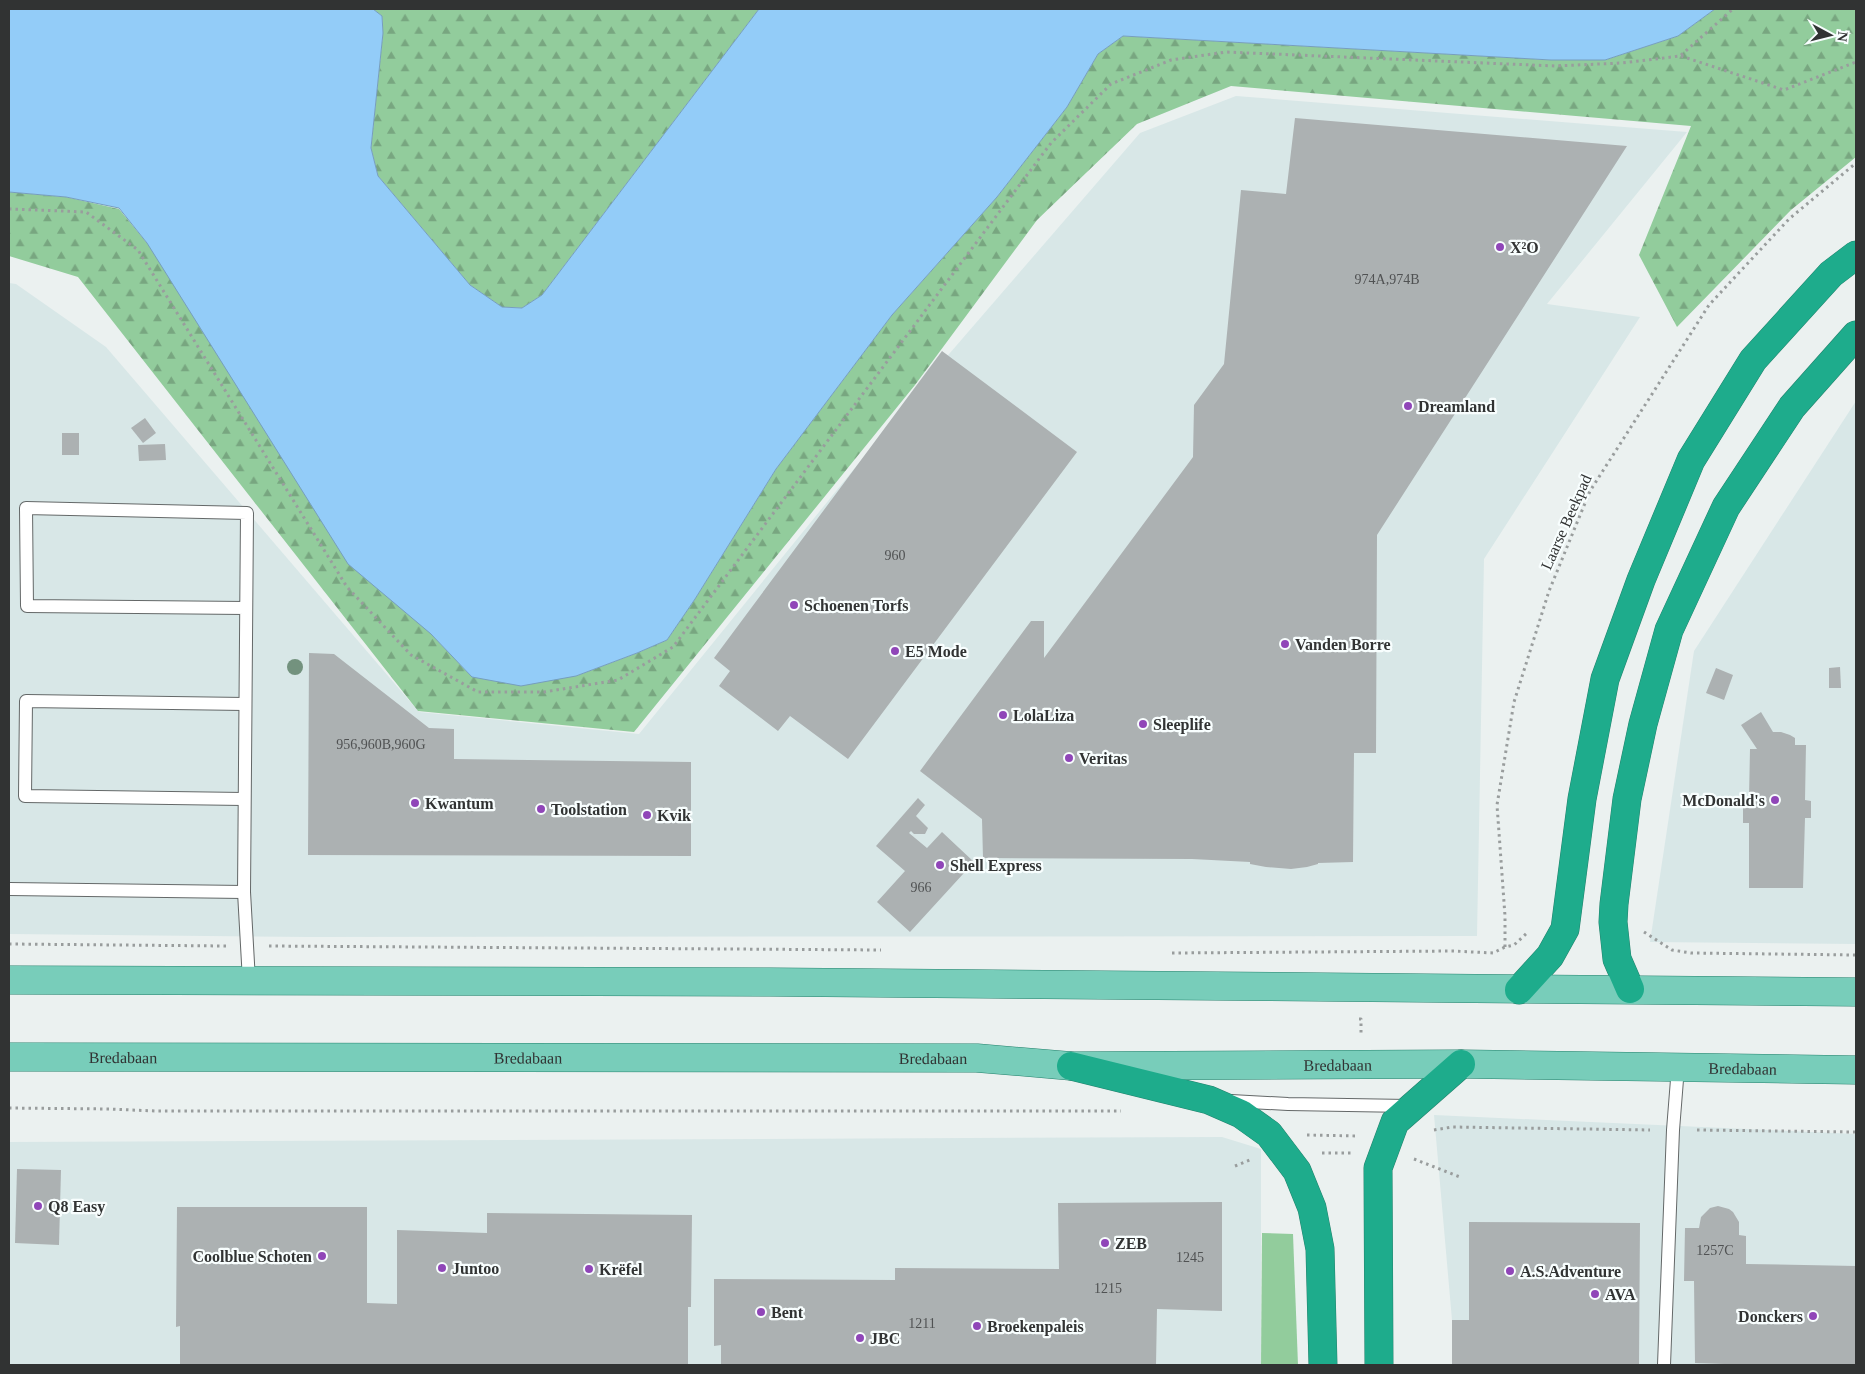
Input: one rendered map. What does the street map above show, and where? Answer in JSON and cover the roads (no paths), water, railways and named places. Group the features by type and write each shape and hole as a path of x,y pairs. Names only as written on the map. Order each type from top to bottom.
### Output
{"highway":[{"path":"1519,990 1550,956 1565,929 1582,798 1605,680 1641,580 1691,460 1753,360 1831,274 1856,255"},
{"path":"1630,989 1617,959 1613,922 1614,904 1627,799 1643,724 1669,630 1726,507 1792,407 1856,335"},
{"path":"1380,1365 1378,1168 1398,1146 1395,1122 1461,1064"},
{"path":"1071,1066 1209,1100 1241,1114 1269,1134 1297,1171 1312,1208 1320,1249 1323,1365"}],"main road":[{"path":"9,980 770,982 1519,990 1630,989 1849,996"},
{"name":"Bredabaan","path":"9,1057 977,1058 1071,1066 1461,1064 1678,1067 1850,1064"}],"lane":[{"path":"246,608 27,606 26,508 247,513 244,892 249,980"},
{"path":"244,798 25,796 26,701 245,704"},
{"path":"9,889 244,892"},
{"path":"1664,1365 1673,1130 1678,1067"},
{"path":"1209,1100 1288,1104 1414,1106"}],"water":[{"path":"9,9 373,9 382,16 383,33 371,148 378,176 470,285 502,307 522,308 542,295 759,9 1715,9 1678,36 1605,60 1551,60 1123,36 1098,54 1067,107 997,197 892,315 776,469 695,599 667,640 576,676 521,686 472,677 431,634 348,564 147,243 119,208 66,197 9,192"}],"place":[{"name":"X²O","path":"1500,247"},
{"name":"Dreamland","path":"1408,406"},
{"name":"Schoenen Torfs","path":"794,605"},
{"name":"Vanden Borre","path":"1285,644"},
{"name":"E5 Mode","path":"895,651"},
{"name":"LolaLiza","path":"1003,715"},
{"name":"Sleeplife","path":"1143,724"},
{"name":"Veritas","path":"1069,758"},
{"name":"McDonald's","path":"1775,800"},
{"name":"Kwantum","path":"415,803"},
{"name":"Toolstation","path":"541,809"},
{"name":"Kvik","path":"647,815"},
{"name":"Shell Express","path":"940,865"},
{"name":"Q8 Easy","path":"38,1206"},
{"name":"ZEB","path":"1105,1243"},
{"name":"Coolblue Schoten","path":"322,1256"},
{"name":"Juntoo","path":"442,1268"},
{"name":"Krëfel","path":"589,1269"},
{"name":"A.S.Adventure","path":"1510,1271"},
{"name":"AVA","path":"1595,1294"},
{"name":"Bent","path":"761,1312"},
{"name":"Donckers","path":"1813,1316"},
{"name":"Broekenpaleis","path":"977,1326"},
{"name":"JBC","path":"860,1338"}]}
